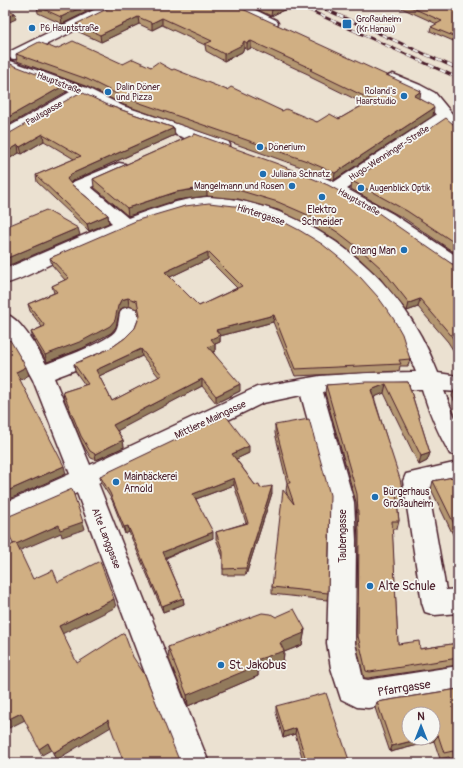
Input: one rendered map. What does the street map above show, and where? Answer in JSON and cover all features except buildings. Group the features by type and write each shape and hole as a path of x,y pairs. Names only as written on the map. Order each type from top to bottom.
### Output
{"street":[{"path":"5,57 13,55 115,5"},
{"path":"234,5 281,28"},
{"name":"Hauptstraße","path":"5,63 82,91 117,109 236,151"},
{"path":"382,74 426,94 432,99 444,117 458,128"},
{"name":"Paulsgasse","path":"5,136 82,91"},
{"name":"Hugo-Wenninger-Straße","path":"335,189 444,117"},
{"path":"172,145 194,135"},
{"path":"124,224 79,186 136,161"},
{"name":"Hauptstraße","path":"293,172 335,189 372,208 408,230 458,266"},
{"name":"Hintergasse","path":"5,277 124,224 186,206 216,203 234,205 261,212 311,233 346,257 386,298 409,333 420,354 446,425 458,447"},
{"path":"41,375 121,339 124,335 129,314"},
{"name":"Alte Langgasse","path":"5,321 29,353 41,375 84,479 194,763"},
{"name":"Mittlere Maingasse","path":"5,514 84,479 258,396 291,388 310,386 395,381 429,381 458,384"},
{"name":"Taubengasse","path":"310,386 342,502 343,540 341,643 348,681 351,689"},
{"path":"458,472 415,480 436,603 458,601"},
{"name":"Pfarrgasse","path":"351,689 357,693 368,694 458,680"}],"railway":[{"path":"298,5 458,78"},
{"path":"316,5 458,69"}],"place":[{"name":"Großauheim (Kr Hanau)","path":"347,24"},
{"name":"P6 Hauptstraße","path":"32,28"},
{"name":"Dalin Döner und Pizza","path":"108,92"},
{"name":"Roland's Haarstudio","path":"404,96"},
{"name":"Dönerium","path":"260,147"},
{"name":"Juliana Schnatz","path":"263,174"},
{"name":"Mangelmann und Rosen","path":"292,186"},
{"name":"Augenblick Optik","path":"361,188"},
{"name":"Elektro Schneider","path":"322,197"},
{"name":"Chang Man","path":"404,250"},
{"name":"Mainbäckerei Arnold","path":"116,482"},
{"name":"Bürgerhaus Großauheim","path":"375,497"},
{"name":"Alte Schule","path":"370,586"},
{"name":"St. Jakobus","path":"221,665"}]}
